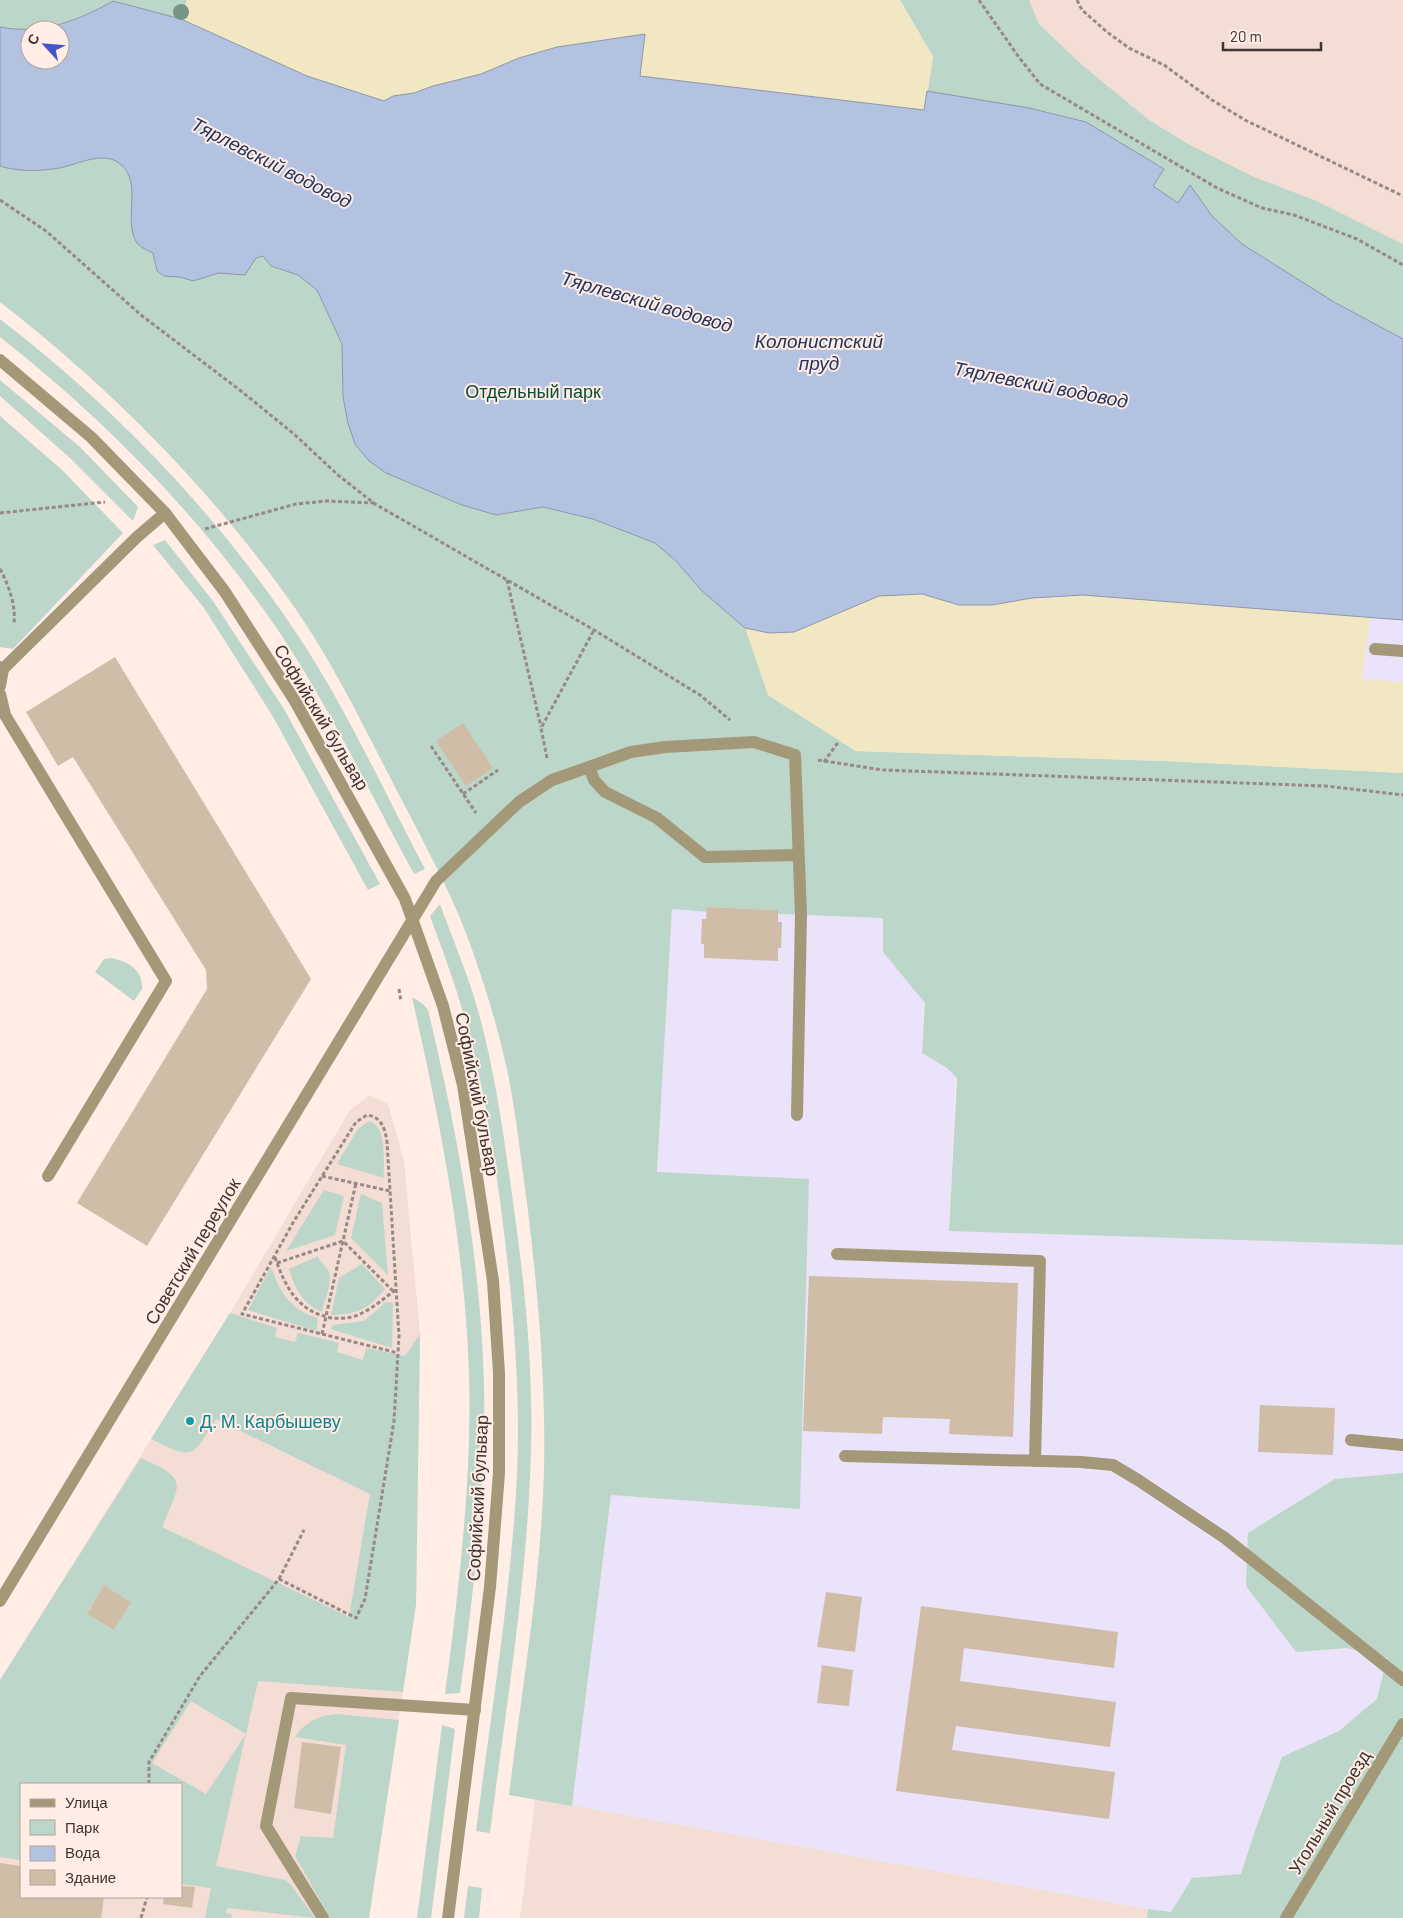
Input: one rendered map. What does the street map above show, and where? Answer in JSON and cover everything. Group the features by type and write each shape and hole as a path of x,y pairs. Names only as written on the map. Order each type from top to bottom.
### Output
{"street":[{"name":"Софийский бульвар","path":"0,360 90,437 165,513 225,592 295,701 405,899 443,1006 462,1086 492,1281 499,1372 499,1473 490,1587 448,1918"},
{"path":"0,686 2,668 16,657 137,537 165,513"},
{"path":"1375,649 1403,651"},
{"path":"0,694 5,715 166,981 48,1176"},
{"path":"754,742 795,755 801,914 797,1115"},
{"name":"Советский переулок","path":"0,1600 436,881 519,802 552,780 631,752 656,748 754,742"},
{"path":"588,767 594,780 605,792 657,818 705,857 798,855"},
{"path":"837,1254 1040,1261 1035,1461"},
{"path":"1351,1440 1403,1445"},
{"path":"844,1456 1035,1461 1112,1466 1138,1480 1225,1538 1403,1680"},
{"path":"323,1918 266,1826 291,1698 475,1710"},
{"name":"Угольный проезд","path":"1286,1918 1403,1724"}],"path":[{"path":"979,0 1040,84 1217,188 1262,208 1294,215 1357,239 1403,265"},
{"path":"1077,0 1082,10 1129,48 1164,65 1212,100 1245,120 1403,196"},
{"path":"0,200 46,231 141,315 249,397 338,476 375,504 594,630 700,695 754,742"},
{"path":"224,522 296,504 326,500 375,504"},
{"path":"0,513 106,502"},
{"path":"0,569 8,585 14,606 15,618 11,644 16,657"},
{"path":"506,579 519,624 552,780"},
{"path":"541,728 594,630"},
{"path":"824,762 839,741"},
{"path":"431,746 487,831"},
{"path":"795,755 824,762 883,770 1325,786 1403,795"},
{"path":"463,794 498,770"},
{"path":"278,1579 356,1618 365,1599 394,1421 398,1353 385,1130 373,1116 360,1117 274,1256 242,1314 398,1353"},
{"path":"322,1176 390,1192"},
{"path":"322,1334 356,1183"},
{"path":"277,1263 343,1241"},
{"path":"343,1241 395,1290"},
{"path":"274,1256 282,1278 295,1299 309,1311 326,1317 339,1319 355,1316 370,1309 395,1290"},
{"path":"149,1783 149,1762 200,1676 278,1579 304,1530"},
{"path":"141,1918 147,1898"}],"shaded area":[{"path":"1029,0 1403,0 1403,244 1317,201 1254,177 1190,145 1149,120 1081,64 1039,24"},
{"path":"1370,617 1403,620 1403,682 1362,679"},
{"path":"707,907 778,910 779,914 963,921 949,1230 1403,1245 1403,1688 1209,1918 1148,1909 572,1806 611,1495 800,1509 809,1179 657,1173 672,909 707,912"},
{"path":"370,1095 388,1104 404,1161 420,1334 416,1604 369,1918 0,1918 0,1680 230,1313 350,1110"},
{"path":"535,1799 1148,1909 1147,1918 520,1918"}],"green space":[{"name":"Отдельный парк","path":"0,0 187,0 182,19 307,76 925,109 933,57 900,0 1029,0 1039,24 1081,64 1149,120 1190,145 1254,177 1317,201 1403,244 1403,620 1221,605 879,596 819,620 768,695 856,751 1166,761 1403,773 1403,1245 949,1231 957,1078 947,1068 922,1053 925,1003 883,952 883,918 778,914 778,910 707,907 707,912 672,909 657,1172 809,1179 800,1509 611,1495 572,1806 509,1795 539,1552 544,1471 544,1404 535,1270 514,1110 499,1037 480,972 457,911 428,851 336,675 295,608 230,523 159,444 82,370 0,302"},
{"path":"0,319 80,385 154,456 221,532 253,573 284,615 323,676 359,740 425,869 414,874 311,683 273,623 244,583 181,506 147,470 76,401 0,337"},
{"path":"0,380 80,447 138,507 133,521 70,458 0,396"},
{"path":"0,416 61,469 123,533 13,649 0,647"},
{"path":"165,540 213,601 284,709 380,884 368,890 272,715 204,608 153,545"},
{"path":"440,904 473,994 494,1079 518,1236 530,1373 530,1476 524,1565 490,1833 476,1831 500,1653 514,1520 518,1441 517,1372 508,1269 489,1128 469,1032 455,985 430,916"},
{"path":"111,958 129,964 140,977 142,989 134,1001 95,972 104,959"},
{"path":"412,997 423,1004 428,1010 453,1123 472,1239 483,1355 483,1471 474,1582 460,1693 445,1694 460,1574 466,1494 469,1414 467,1326 457,1232 449,1184 432,1090"},
{"path":"369,1121 375,1124 382,1137 384,1178 337,1164 358,1129"},
{"path":"324,1190 344,1196 335,1235 286,1251"},
{"path":"361,1194 382,1203 388,1275 351,1238"},
{"path":"318,1256 330,1276 322,1312 309,1304 300,1295 289,1269"},
{"path":"362,1264 385,1289 373,1302 361,1310 331,1315 339,1278"},
{"path":"271,1267 278,1285 288,1299 301,1310 318,1318 316,1331 248,1310"},
{"path":"386,1302 393,1303 392,1348 331,1329 332,1325 364,1321"},
{"path":"230,1313 277,1328 275,1337 295,1342 298,1333 339,1343 337,1352 363,1360 366,1348 405,1356 420,1334 416,1604 403,1692 258,1681 246,1734 216,1866 285,1880 291,1885 315,1918 227,1908 226,1913 232,1914 231,1918 205,1918 211,1888 182,1884 182,1783 20,1783 20,1860 0,1857 0,1680 141,1458 167,1472 174,1478 177,1484 173,1501 162,1527 349,1617 370,1494 216,1419 202,1441 191,1452 176,1450 151,1439","holes":["104,1585 131,1602 114,1630 87,1614","191,1701 246,1734 206,1794 152,1763"]},
{"path":"1403,1473 1403,1918 1147,1918 1148,1909 1171,1912 1192,1878 1241,1874 1282,1757 1339,1731 1377,1699 1387,1658 1347,1648 1296,1652 1246,1586 1248,1533 1335,1479"},
{"path":"336,1714 399,1720 369,1918 330,1918 295,1856 301,1836 333,1838 346,1745 295,1737 303,1727 312,1721 323,1716"},
{"path":"442,1725 455,1729 431,1918 417,1918"},
{"path":"468,1886 482,1888 479,1918 464,1918"}],"sand":[{"path":"187,0 900,0 933,57 925,110 640,76 645,34 557,47 519,58 481,74 433,86 414,93 393,96 384,101 307,76 181,19"},
{"path":"922,594 959,605 992,605 1032,598 1083,595 1370,617 1362,679 1403,682 1403,773 1166,761 856,751 768,695 745,628 769,633 794,632 879,596"}],"water":[{"name":"Колонистский пруд","path":"113,1 181,19 307,76 384,101 393,96 414,93 433,86 481,74 519,58 557,47 645,34 640,76 924,110 927,91 1029,108 1086,122 1164,169 1153,186 1178,203 1190,185 1212,216 1242,244 1334,302 1403,339 1403,620 1083,595 1032,598 992,605 959,605 922,594 879,596 794,632 769,633 745,628 701,590 676,561 655,543 593,519 543,507 496,515 462,505 386,473 369,461 355,444 348,423 343,397 342,344 317,290 298,275 271,266 263,256 256,258 245,275 219,273 193,281 180,277 164,276 157,271 153,253 139,245 133,234 130,180 126,170 113,160 98,158 60,168 37,170 22,170 0,166 0,27 20,29 20,70 70,70 70,21"}],"building":[{"path":"115,657 311,979 147,1246 77,1203 207,989 206,970 73,757 58,766 26,712"},
{"path":"463,723 493,768 466,786 436,741"},
{"path":"707,907 778,910 778,922 782,922 781,948 778,948 778,961 704,958 704,944 701,944 702,919 706,919"},
{"path":"809,1276 1018,1283 1013,1437 949,1434 950,1419 883,1417 882,1434 803,1431"},
{"path":"1260,1405 1335,1408 1333,1455 1258,1452"},
{"path":"104,1585 131,1602 114,1630 87,1614"},
{"path":"826,1592 862,1597 855,1652 817,1647"},
{"path":"921,1606 1118,1632 1114,1668 964,1648 960,1681 1116,1702 1110,1747 956,1726 952,1750 1115,1772 1109,1819 896,1791"},
{"path":"822,1665 853,1670 849,1706 817,1703"},
{"path":"302,1742 341,1747 331,1814 294,1808"},
{"path":"0,1863 20,1866 20,1898 104,1898 101,1918 0,1918"},
{"path":"182,1886 195,1887 192,1908 163,1904 164,1898 182,1898"}],"place":[{"name":"Д. М. Карбышеву","path":"190,1421"}],"water label":[{"name":"Тярлевский водовод","path":"272,162"},
{"name":"Тярлевский водовод","path":"647,301"},
{"name":"Тярлевский водовод","path":"1041,384"}]}
